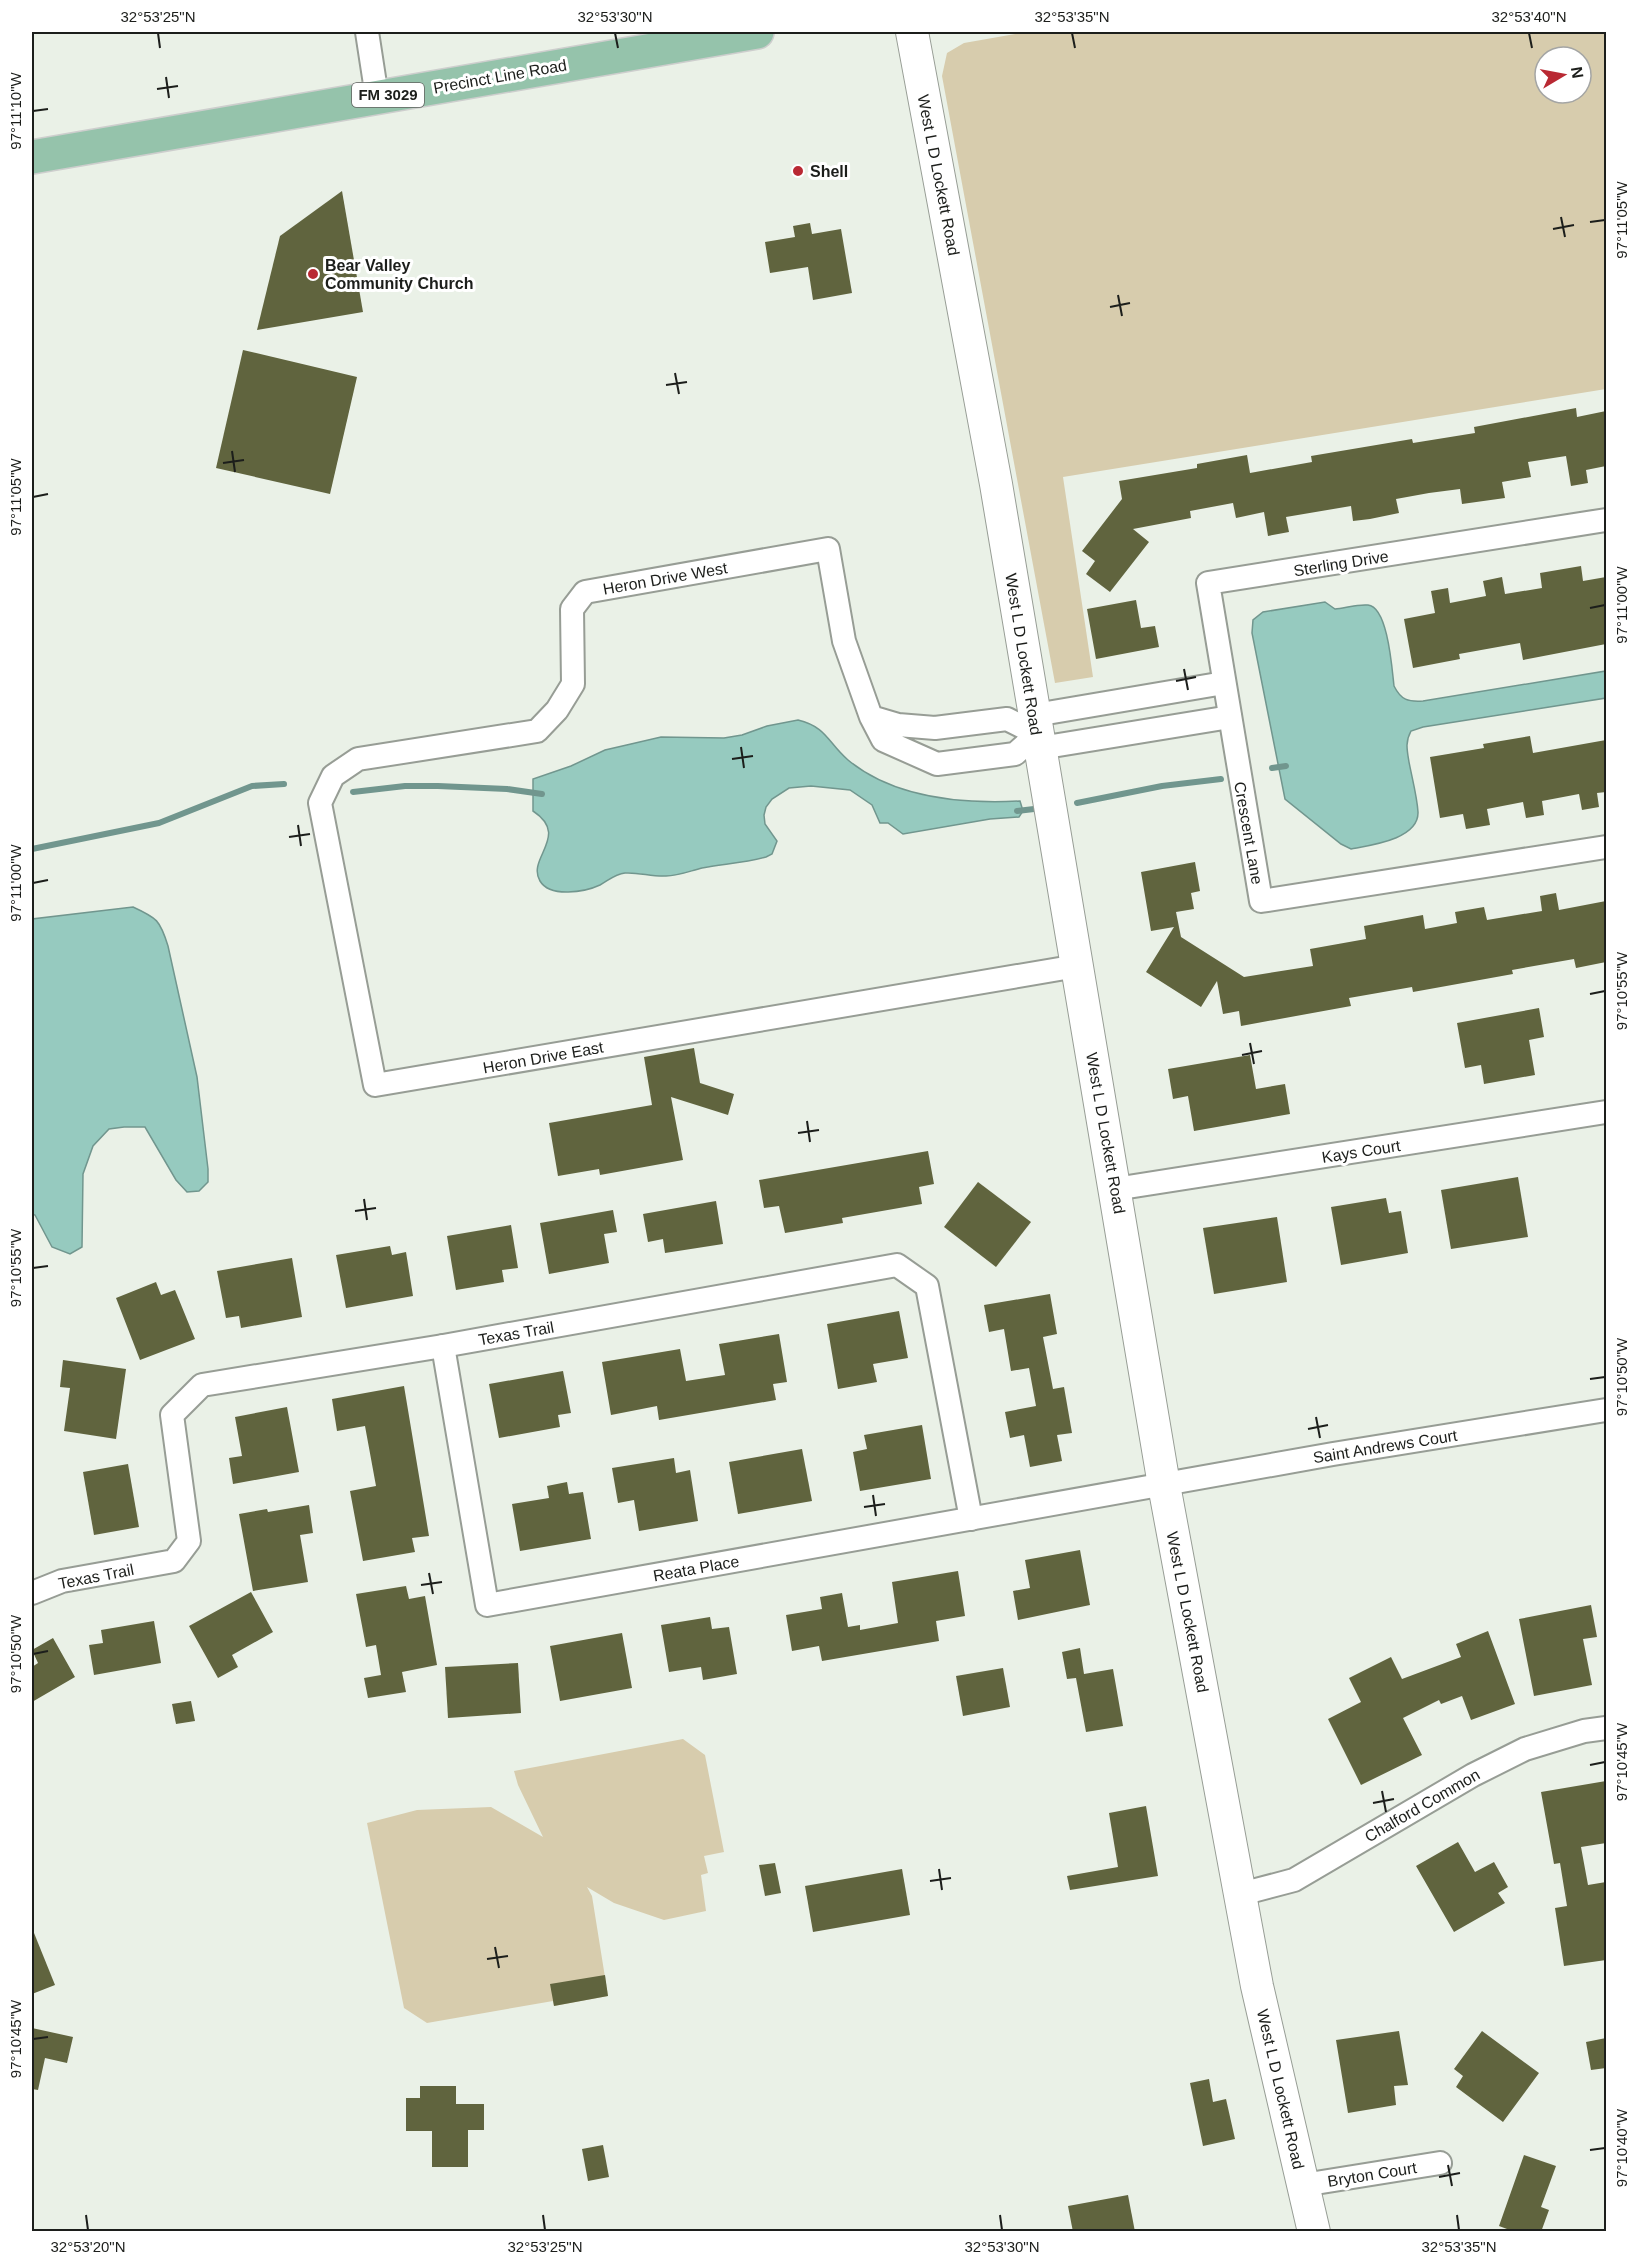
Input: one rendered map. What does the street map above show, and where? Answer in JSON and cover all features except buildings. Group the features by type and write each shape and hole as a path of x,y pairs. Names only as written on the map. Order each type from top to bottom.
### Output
{"main road":[{"name":"Precinct Line Road","path":"32,157 757,32"},
{"name":"West L D Lockett Road","path":"912,32 996,484 1164,1485 1257,1986 1314,2232"}],"street":[{"path":"367,32 377,97"},
{"name":"Sterling Drive","path":"1230,717 1208,584 1606,520"},
{"name":"Heron Drive West","path":"333,776 358,759 537,731 557,710 573,684 572,609 585,592 828,549 844,640 871,717 884,740 937,764 1015,754 1037,732"},
{"path":"1037,732 1224,683"},
{"path":"871,717 898,725 935,728 1008,719 1037,732 1230,717"},
{"name":"Crescent Lane","path":"1230,717 1261,901 1606,847"},
{"name":"Heron Drive East","path":"333,776 320,803 375,1085 1077,966"},
{"name":"Kays Court","path":"1115,1189 1606,1112"},
{"name":"Texas Trail","path":"32,1593 62,1581 174,1561 189,1540 172,1415 202,1385 443,1346 897,1265 927,1286 971,1519"},
{"name":"Reata Place","path":"443,1346 487,1605 1164,1485"},
{"name":"Saint Andrews Court","path":"1164,1485 1333,1454 1606,1410"},
{"name":"Chalford Common","path":"1241,1894 1294,1880 1473,1775 1525,1749 1584,1731 1606,1728"},
{"name":"Bryton Court","path":"1304,2185 1440,2163"}],"shaded area":[{"path":"1027,32 1606,32 1606,389 1063,477 1093,677 1055,683 942,76 947,53 964,43"},
{"path":"683,1739 705,1755 724,1852 704,1856 708,1873 701,1875 706,1911 664,1920 614,1903 587,1887 592,1896 608,1996 554,2006 553,2001 427,2023 404,2008 367,1823 417,1810 491,1807 543,1837 518,1785 514,1771"}],"water":[{"path":"1325,602 1335,609 1364,605 1375,608 1388,640 1394,686 1402,697 1409,700 1423,701 1606,671 1606,698 1423,727 1411,731 1407,750 1418,812 1416,821 1403,835 1351,849 1341,844 1285,799 1252,633 1253,620 1263,612"},
{"path":"798,720 821,731 848,760 866,773 886,783 930,796 976,801 1020,801 1023,811 1019,817 990,819 903,834 888,823 880,823 872,805 850,790 811,786 789,788 772,799 766,807 765,824 777,841 772,854 766,857 670,876 621,874 586,890 568,892 551,890 540,881 537,872 538,864 546,847 548,829 544,820 533,811 533,779 571,766 605,750 661,737 724,738"},
{"path":"133,907 147,914 160,925 168,946 197,1077 208,1182 199,1191 187,1192 176,1180 145,1127 109,1129 93,1146 83,1174 82,1247 70,1254 52,1247 35,1215 32,1214 32,919"}],"waterway":[{"path":"1272,768 1286,766"},
{"path":"1077,803 1162,786 1221,779"},
{"path":"32,849 159,823 252,786 284,784"},
{"path":"353,792 405,786 438,786 507,789 542,794"},
{"path":"1017,811 1034,809"}],"place":[{"name":"Shell","path":"798,171"},
{"name":"Bear Valley Community Church","path":"313,274"}]}
